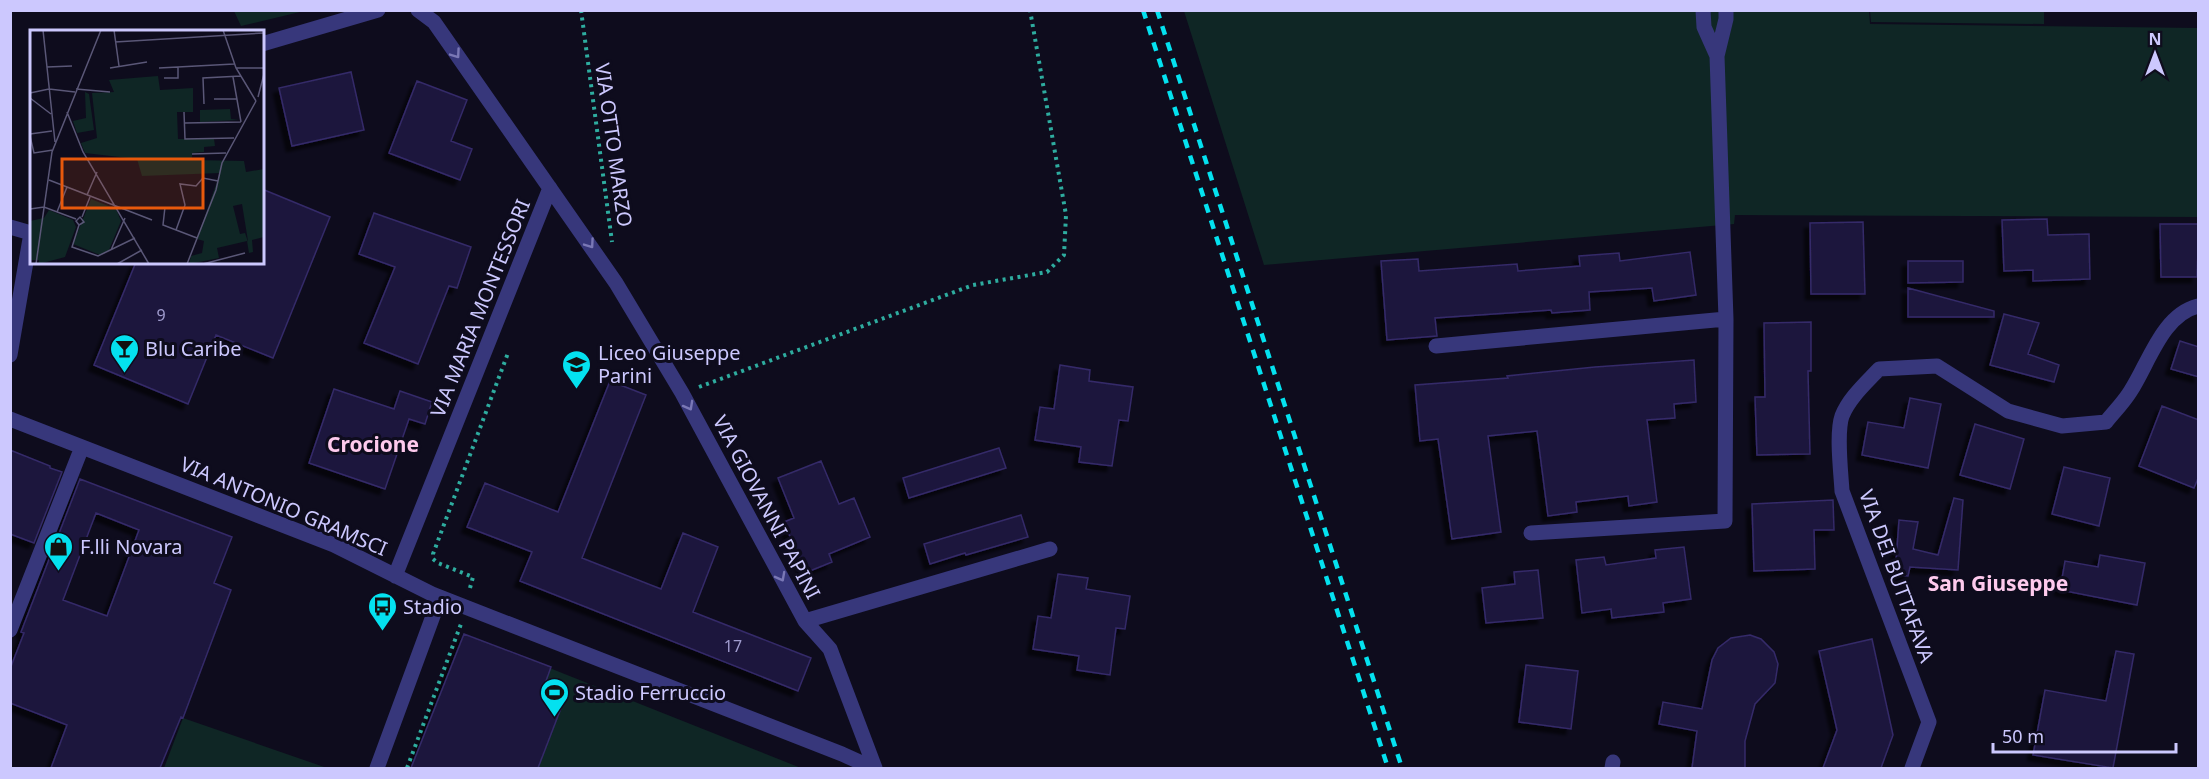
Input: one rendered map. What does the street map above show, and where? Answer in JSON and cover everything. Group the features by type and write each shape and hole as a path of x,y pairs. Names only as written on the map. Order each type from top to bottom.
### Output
{"street":[{"path":"264,43 378,10"},
{"name":"VIA GIOVANNI PAPINI","path":"418,10 434,22 616,284 682,393 805,621 830,649 874,768"},
{"path":"1703,10 1704,27 1717,56"},
{"path":"1531,533 1725,521 1726,319 1717,56 1726,10"},
{"name":"VIA MARIA MONTESSORI","path":"395,576 550,189"},
{"path":"10,227 30,232"},
{"path":"10,355 30,238"},
{"name":"VIA DEI BUTTAFAVA","path":"1912,768 1929,722 1842,491 1839,455 1842,417 1857,392 1879,369 1937,366 2008,411 2062,426 2106,422 2128,395 2168,325 2187,309 2199,306"},
{"path":"1436,346 1726,319"},
{"name":"VIA ANTONIO GRAMSCI","path":"10,419 334,545 440,597 874,768"},
{"path":"10,630 82,447"},
{"path":"805,621 1050,549"},
{"path":"377,768 440,597"}],"path":[{"name":"VIA OTTO MARZO","path":"581,10 612,250"},
{"path":"682,393 973,285 1047,272 1064,255 1066,215 1030,10"},
{"path":"407,768 462,621 473,577 438,563 433,559 433,554 509,350"}],"green space":[{"path":"1869,10 1870,24 2198,28 2198,217 1735,215 1734,224 1264,265 1184,11 1178,11"},
{"path":"234,11 304,11 241,26"},
{"path":"1870,11 2044,11 2044,24 1871,22"},
{"name":"Stadio Ferruccio","path":"464,634 801,768 411,768"},
{"path":"183,718 327,768 164,768"}],"building":[{"path":"351,72 364,130 292,146 279,88"},
{"path":"417,81 467,100 451,141 472,149 460,180 389,153"},
{"path":"264,190 330,217 273,358 216,335 188,404 94,365 135,264 264,264"},
{"path":"374,213 471,247 457,288 449,286 418,364 364,343 395,267 359,254"},
{"path":"2047,219 2048,235 2089,234 2090,279 2033,281 2033,270 2004,271 2002,220"},
{"path":"1863,222 1865,294 1811,294 1810,223"},
{"path":"2160,224 2199,224 2197,277 2161,277"},
{"path":"1690,252 1696,295 1654,301 1652,288 1589,292 1590,310 1552,313 1551,310 1435,318 1437,336 1387,340 1381,261 1418,259 1419,271 1517,264 1518,271 1580,266 1579,256 1619,253 1620,261"},
{"path":"1908,261 1963,261 1963,282 1908,283"},
{"path":"1908,288 1994,311 1994,317 1908,317"},
{"path":"2004,314 2039,323 2028,354 2059,365 2054,382 1990,365"},
{"path":"1811,322 1811,371 1808,371 1810,454 1757,455 1755,397 1765,397 1764,323"},
{"path":"2180,341 2199,347 2199,377 2171,369"},
{"path":"1694,360 1696,402 1674,404 1675,418 1647,420 1657,502 1629,506 1628,496 1576,502 1577,512 1548,516 1537,431 1488,436 1501,532 1452,539 1438,439 1420,441 1415,385 1508,378 1507,376 1595,367"},
{"path":"1060,365 1090,370 1089,381 1133,387 1128,421 1119,420 1112,466 1079,462 1081,447 1035,440 1040,407 1054,409"},
{"path":"610,381 646,395 582,558 661,589 683,533 718,547 693,612 811,658 798,691 520,581 532,552 467,527 485,483 558,512"},
{"path":"334,389 394,409 400,391 432,402 425,424 409,419 385,489 309,463"},
{"path":"1910,398 1941,404 1928,468 1862,455 1868,422 1904,428"},
{"path":"2162,406 2199,420 2199,476 2194,488 2139,466"},
{"path":"1975,424 2024,439 2010,489 1960,475"},
{"path":"999,448 1006,468 909,498 903,478"},
{"path":"10,450 62,472 34,543 10,534"},
{"path":"821,461 839,504 854,498 870,537 829,554 832,562 805,573 784,522 794,518 778,478"},
{"path":"2064,467 2110,478 2099,526 2052,514"},
{"path":"80,479 232,537 214,583 231,590 183,718 181,717 160,768 51,768 67,725 10,703 10,669 24,633 21,632","holes":["96,513 139,530 107,616 63,600"]},
{"path":"1954,498 1963,500 1958,570 1910,567 1908,576 1895,575 1899,520 1918,522 1913,549 1938,555"},
{"path":"1833,500 1834,530 1814,530 1815,569 1754,571 1752,504"},
{"path":"1021,515 1028,537 930,564 924,544"},
{"path":"1684,547 1691,599 1663,603 1664,612 1612,618 1611,609 1582,613 1576,560 1604,557 1606,565 1656,558 1655,550"},
{"path":"2100,555 2145,563 2137,605 2060,590 2065,561 2098,567"},
{"path":"1538,570 1543,618 1486,623 1482,588 1515,584 1514,572"},
{"path":"1058,574 1088,578 1086,589 1130,596 1125,629 1116,628 1110,675 1077,670 1079,656 1033,649 1038,616 1051,618"},
{"path":"464,634 551,667 546,681 568,690 538,768 411,768"},
{"path":"1750,635 1761,639 1774,652 1778,664 1775,683 1755,704 1745,741 1745,768 1692,768 1697,731 1659,724 1663,702 1702,709 1712,660 1718,648 1731,638"},
{"path":"1872,639 1893,735 1881,768 1823,768 1837,730 1819,651"},
{"path":"2116,651 2134,654 2113,768 2033,755 2045,690 2106,701"},
{"path":"1526,665 1578,671 1571,729 1519,722"}],"railway":[{"path":"1143,10 1388,768"},
{"path":"1157,10 1402,768"}],"place":[{"name":"Blu Caribe","path":"124,374"},
{"name":"Liceo Giuseppe Parini","path":"577,390"},
{"name":"F.lli Novara","path":"59,572"},
{"name":"Stadio","path":"382,632"},
{"name":"Stadio Ferruccio","path":"554,718"}],"district":[{"name":"Crocione","path":"373,444"},
{"name":"San Giuseppe","path":"1998,583"}]}
